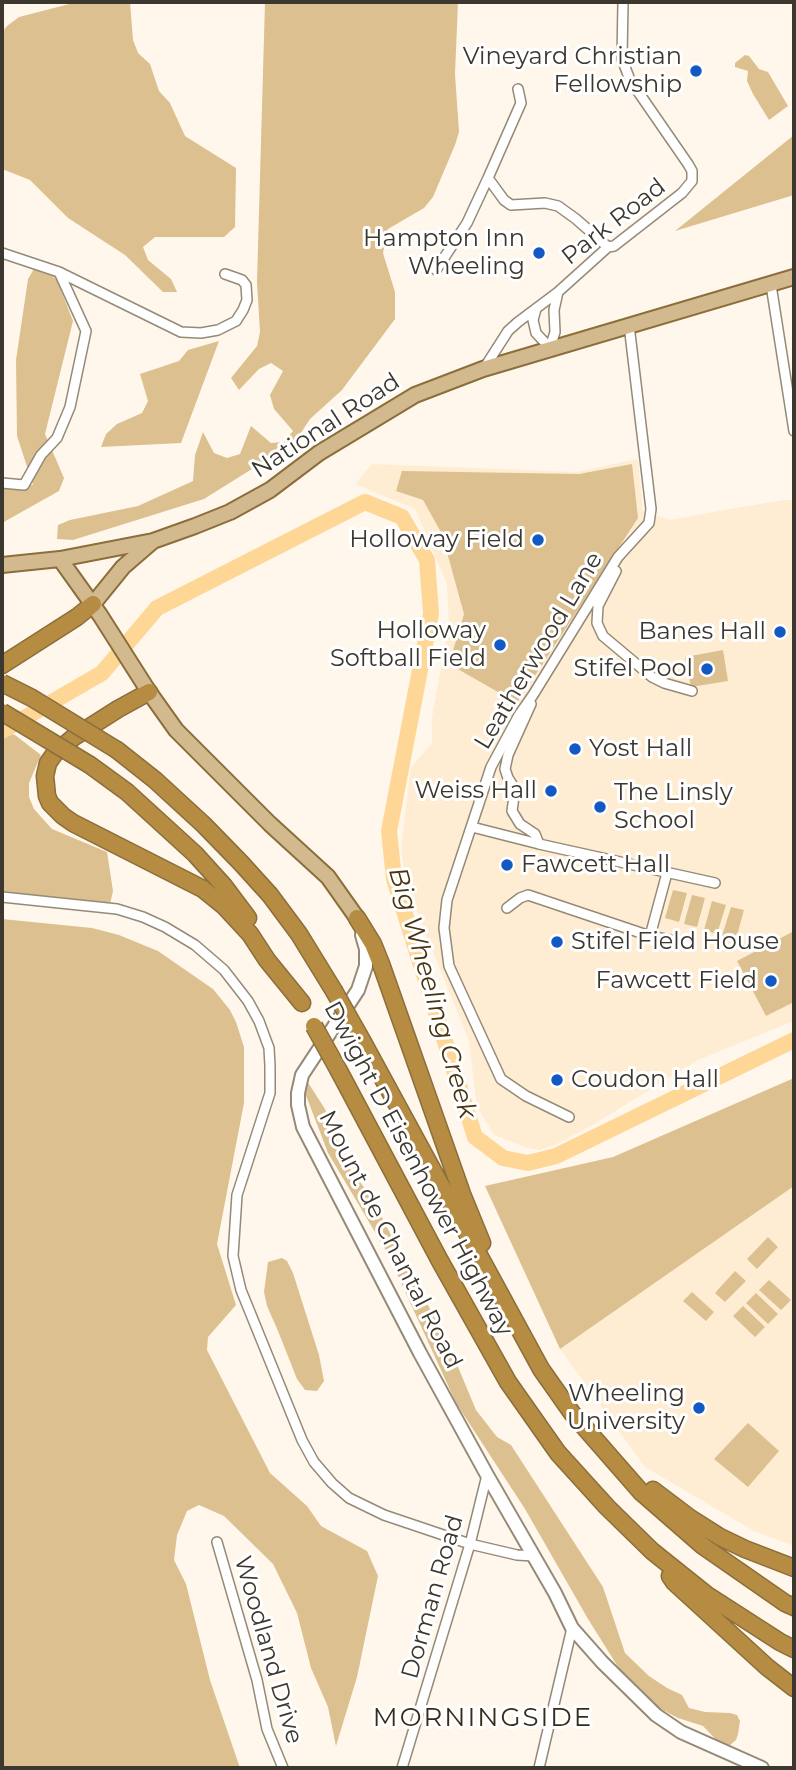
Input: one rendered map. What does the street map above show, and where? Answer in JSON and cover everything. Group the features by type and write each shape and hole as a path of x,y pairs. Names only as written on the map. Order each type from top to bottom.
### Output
{"highway":[{"path":"2,665 77,617 96,610"},
{"name":"Dwight D Eisenhower Highway","path":"2,683 32,698 117,750 155,780 185,807 270,895 299,934 334,991 541,1369 572,1413 641,1492 703,1546 794,1607"},
{"path":"145,686 118,709 74,737 55,753 44,776 50,803 73,823 203,889 224,906 250,934 302,1003"},
{"name":"Dwight D Eisenhower Highway","path":"2,712 90,765 127,792 195,854 217,878 262,936 289,978 440,1261 508,1382 558,1453 652,1551 706,1595 794,1649"},
{"path":"357,918 373,944 381,964 462,1194 516,1323"},
{"path":"605,1451 690,1518 720,1537 794,1568"},
{"path":"652,1551 674,1582 767,1667 794,1688"}],"main road":[{"name":"National Road","path":"2,565 60,559 153,541 230,512 270,490 319,453 409,398 483,369 794,277"},
{"path":"96,610 124,567 153,541"},
{"name":"Mount de Chantal Road","path":"60,559 176,730 270,824 328,877 357,918"}],"street":[{"name":"Park Road","path":"483,369 508,331 558,292 608,247 614,246 682,193 692,181 692,171 688,163 629,80 622,59 623,2"},
{"path":"436,271 467,223 488,178 521,103 518,89"},
{"path":"488,178 504,201 511,205 545,203 558,206 608,247"},
{"path":"2,253 59,272 181,332 218,330 236,321 247,300 246,285 242,280 225,274"},
{"path":"2,483 24,485 41,454 57,438 71,407 86,331 59,272"},
{"path":"771,285 794,427"},
{"name":"Park Road","path":"550,348 558,292"},
{"path":"550,348 536,333 533,320 536,309 551,320 555,327"},
{"name":"Leatherwood Lane","path":"569,1117 526,1097 501,1079 449,966 444,928 447,900 491,768 519,715 618,557 649,523 651,509 629,325"},
{"path":"628,546 598,606 597,623 603,636 652,677 664,684 692,691"},
{"path":"533,695 531,706 508,755 505,769 515,789 512,811 520,824 536,834 539,844"},
{"path":"472,827 715,883"},
{"path":"650,936 667,873"},
{"path":"507,908 528,895 650,936 685,943"},
{"path":"2,897 117,909 143,916 195,946 224,970 259,1021 269,1048 270,1066 270,1093 237,1195 233,1256 241,1290 302,1440 314,1462 349,1498 384,1515 470,1544 517,1555 534,1556"},
{"name":"Mount de Chantal Road","path":"357,918 366,949 366,966 358,990 303,1075 298,1093 303,1127 420,1353 572,1628 656,1715 681,1732 762,1768"},
{"name":"Dorman Road","path":"402,1768 470,1544 487,1475"},
{"name":"Woodland Drive","path":"217,1542 257,1680 267,1729 283,1768"},
{"path":"538,1768 572,1628"}],"shaded area":[{"path":"77,2 130,2 133,40 138,53 150,64 159,91 170,103 185,136 236,168 235,227 224,237 155,237 143,247 148,260 171,279 177,292 163,292 125,255 68,218 30,180 2,169 2,32 19,17"},
{"path":"265,2 458,2 455,74 459,132 433,197 424,208 388,229 383,253 395,292 395,319 342,390 310,419 295,442 204,499 73,540 57,539 58,525 138,506 193,481 195,455 203,432 214,453 227,458 240,454 251,426 271,443 284,442 293,431 274,409 270,395 283,371 271,363 259,369 239,390 231,378 257,346 260,332 257,282"},
{"path":"745,55 749,56 759,69 768,72 788,106 769,120 747,81 748,71 735,67 735,63"},
{"path":"794,135 794,195 675,231"},
{"path":"35,267 48,271 57,280 73,321 45,434 64,478 59,491 2,523 2,484 33,485 17,436 16,360 28,279"},
{"path":"219,341 181,443 101,447 106,434 117,424 142,413 148,401 140,374 179,361 188,350"},
{"name":"The Linsly School","path":"638,459 643,511 670,520 794,500 794,1021 698,1060 591,1126 540,1150 527,1148 494,1135 477,1107 469,1041 405,882 401,847 411,767 432,743 432,717 449,625 447,584 415,509 355,484 372,464 576,472"},
{"path":"632,464 638,518 517,703 449,664 464,614 442,534 423,500 396,491 402,471 579,474"},
{"name":"Stifel Pool","path":"723,650 728,681 691,687 685,657"},
{"path":"2,731 15,735 41,755 29,783 29,797 34,809 52,829 107,852 113,891 110,904 2,893"},
{"path":"673,890 687,893 679,922 665,918"},
{"path":"692,895 705,898 697,927 684,924"},
{"path":"712,901 726,905 717,934 704,930"},
{"path":"731,907 744,910 736,939 722,936"},
{"path":"2,919 92,928 119,935 158,951 213,989 236,1022 244,1047 244,1103 217,1244 236,1305 208,1337 207,1350 270,1473 307,1506 321,1526 367,1551 378,1576 357,1677 336,1746 328,1707 311,1668 297,1613 273,1564 224,1516 199,1505 187,1511 177,1535 174,1560 186,1584 210,1680 240,1768 2,1768"},
{"name":"Fawcett Field","path":"794,931 794,1002 766,1016 737,961"},
{"path":"794,1078 794,1186 560,1349 485,1186 613,1157"},
{"path":"307,1081 325,1109 346,1164 370,1195 448,1343 476,1410 497,1437 511,1445 603,1587 625,1653 649,1676 682,1695 689,1708 737,1715 740,1721 738,1734 730,1745 723,1747 703,1726 659,1708 620,1670 525,1509 456,1403 388,1254 328,1153 302,1085"},
{"name":"Wheeling University","path":"794,1186 794,1546 754,1531 645,1467 560,1349"},
{"path":"768,1237 778,1247 757,1269 747,1259"},
{"path":"282,1258 287,1261 293,1273 319,1355 324,1381 317,1391 305,1390 297,1379 267,1306 264,1292 268,1262"},
{"path":"735,1271 746,1281 725,1302 715,1293"},
{"path":"769,1280 791,1300 781,1310 759,1290"},
{"path":"692,1292 714,1312 706,1321 683,1301"},
{"path":"756,1293 778,1314 768,1324 746,1303"},
{"path":"743,1306 765,1327 755,1337 733,1316"},
{"path":"748,1423 779,1451 748,1487 714,1459"}],"waterway":[{"name":"Big Wheeling Creek","path":"2,731 102,673 157,608 365,502 402,517 427,560 431,613 389,831 394,879 475,1137 503,1158 528,1163 556,1156 794,1040"}],"place":[{"name":"Vineyard Christian Fellowship","path":"696,71"},
{"name":"Hampton Inn Wheeling","path":"539,253"},
{"name":"Holloway Field","path":"538,540"},
{"name":"Banes Hall","path":"780,632"},
{"name":"Holloway Softball Field","path":"500,645"},
{"name":"Stifel Pool","path":"707,669"},
{"name":"Yost Hall","path":"575,749"},
{"name":"Weiss Hall","path":"551,791"},
{"name":"The Linsly School","path":"600,807"},
{"name":"Fawcett Hall","path":"507,865"},
{"name":"Stifel Field House","path":"557,942"},
{"name":"Fawcett Field","path":"771,981"},
{"name":"Coudon Hall","path":"557,1080"},
{"name":"Wheeling University","path":"699,1408"}],"district":[{"name":"MORNINGSIDE","path":"483,1718"}]}
